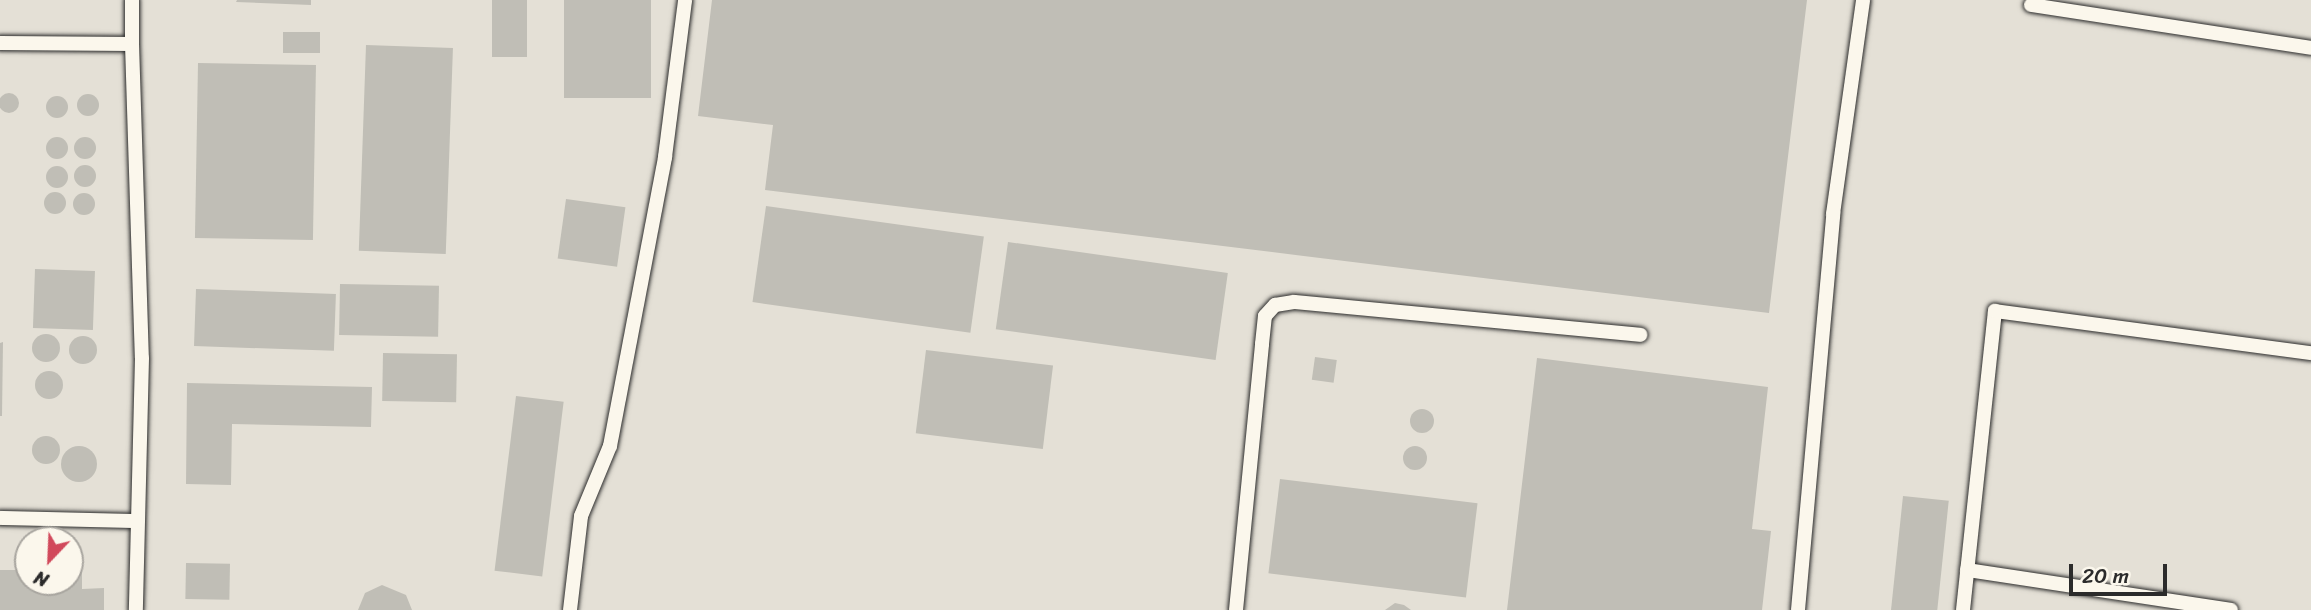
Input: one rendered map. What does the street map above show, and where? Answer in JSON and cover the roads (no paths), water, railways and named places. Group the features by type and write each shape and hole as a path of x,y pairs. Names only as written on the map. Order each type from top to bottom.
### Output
{"lane":[{"path":"132,0 142,358 136,610"},
{"path":"570,610 581,516 610,446 666,156 685,0"},
{"path":"1798,610 1833,214 1863,0"},
{"path":"2031,5 2311,48"},
{"path":"0,43 132,44"},
{"path":"1236,610 1265,316 1275,305 1294,302 1640,335"},
{"path":"1962,610 1995,311 2311,353"},
{"path":"0,518 137,521"},
{"path":"1967,570 2231,610"}]}
